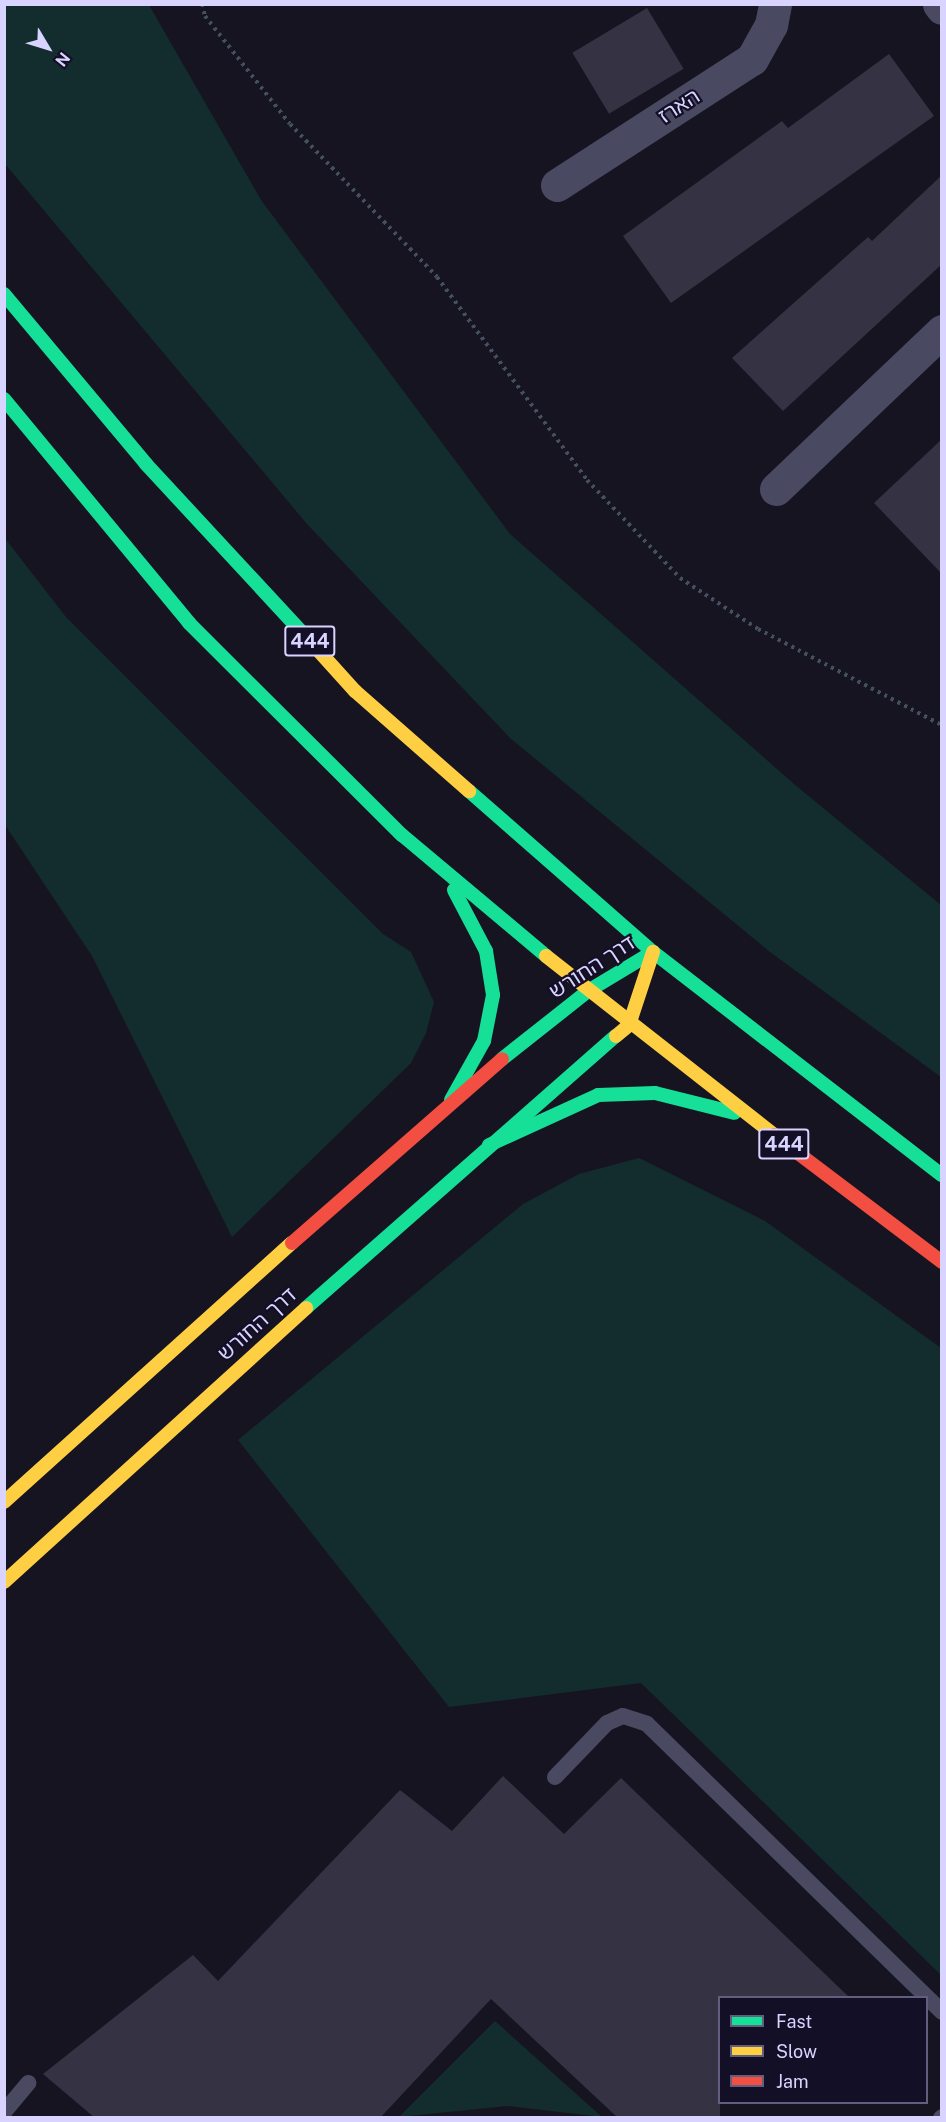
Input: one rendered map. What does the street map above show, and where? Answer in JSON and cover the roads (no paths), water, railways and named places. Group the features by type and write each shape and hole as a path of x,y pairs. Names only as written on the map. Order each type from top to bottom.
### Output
{"main road":[{"name":"444","path":"4,294 146,464 355,692 653,952 813,1080 942,1175"},
{"name":"444","path":"4,399 189,624 330,767 436,864 588,991 746,1116 942,1262"},
{"path":"436,864 470,915 486,951 493,995 484,1041 451,1100"},
{"name":"דרך החורש","path":"4,1502 451,1100 588,991 653,952"},
{"name":"דרך החורש","path":"4,1582 489,1145 629,1024 653,952"},
{"path":"489,1145 598,1095 655,1093 746,1116"}],"street":[{"name":"הארז","path":"557,185 752,59 771,25 775,4"},
{"path":"776,489 942,331"}],"lane":[{"path":"555,1777 607,1723 623,1716 648,1724 926,1996"},
{"path":"928,1998 942,2012"},
{"path":"4,2112 28,2083"}]}
